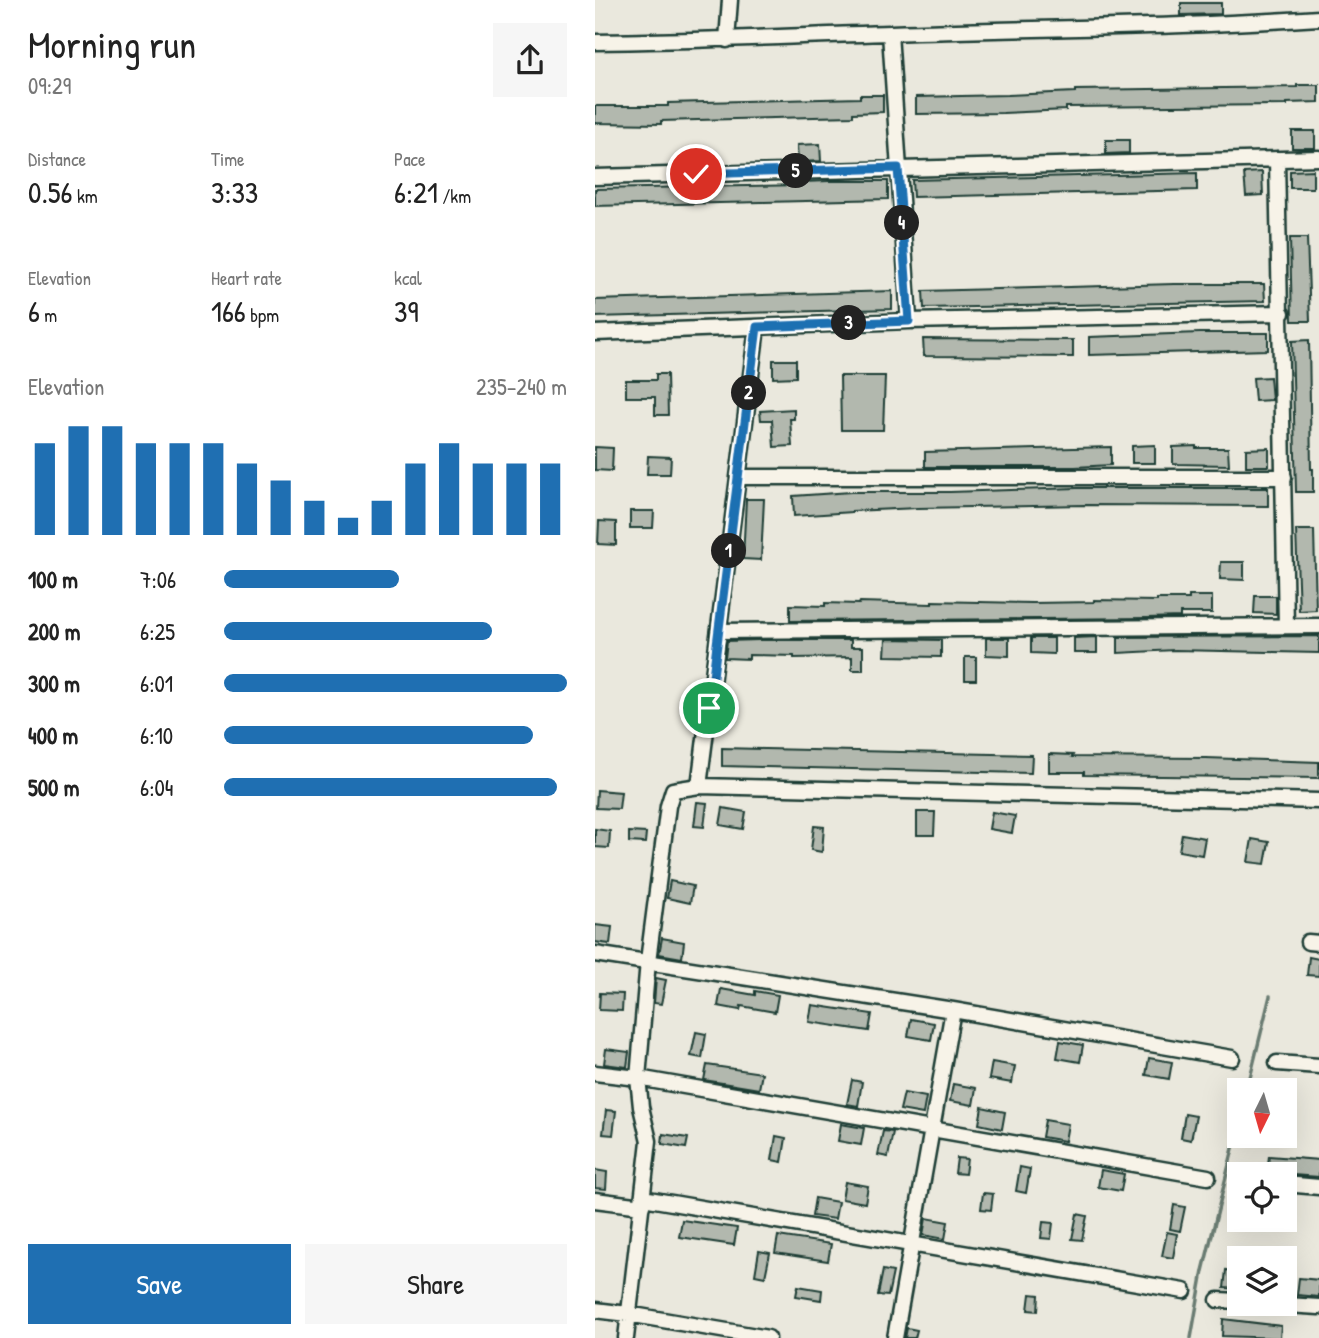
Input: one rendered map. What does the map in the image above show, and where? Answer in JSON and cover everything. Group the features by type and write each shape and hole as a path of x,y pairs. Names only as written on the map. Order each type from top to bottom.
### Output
{"street":[{"path":"727,40 730,0"},
{"path":"595,42 1211,26 1319,18"},
{"path":"890,33 909,321"},
{"path":"595,177 1319,158"},
{"path":"1277,159 1286,626"},
{"path":"595,333 909,321 1282,313"},
{"path":"699,786 757,327"},
{"path":"738,477 1285,477"},
{"path":"719,631 1319,626"},
{"path":"626,1338 649,1141 641,1107 638,1077 648,961 673,790 699,786 1319,801"},
{"path":"595,954 953,1010 1232,1058"},
{"path":"895,1338 953,1010"},
{"path":"1277,1063 1319,1066"},
{"path":"595,1073 638,1077 1208,1177"},
{"path":"1297,1185 1319,1187"},
{"path":"595,1200 643,1202 1184,1291"},
{"path":"1218,1300 1227,1300"},
{"path":"1297,1306 1319,1307"},
{"path":"595,1310 768,1338"}],"building":[{"path":"1181,3 1221,3 1221,14 1181,15"},
{"path":"1319,85 1319,102 1287,105 1066,107 1066,110 1003,113 916,114 916,97"},
{"path":"860,95 883,95 883,112 853,113 853,116 661,121 661,124 595,123 595,106 668,106 668,103 860,98"},
{"path":"1292,131 1315,131 1315,148 1292,148"},
{"path":"1106,140 1129,140 1129,153 1106,154"},
{"path":"820,144 821,161 798,162 797,145"},
{"path":"1313,170 1313,188 1290,188 1290,171"},
{"path":"1262,172 1263,195 1246,196 1244,173"},
{"path":"1197,173 1197,190 913,197 912,180"},
{"path":"888,181 888,199 595,206 595,189 802,185 802,182"},
{"path":"1290,238 1307,238 1310,321 1292,321"},
{"path":"1264,284 1265,301 924,308 923,291"},
{"path":"892,291 892,309 595,317 595,300"},
{"path":"1268,333 1268,350 1089,355 1089,337"},
{"path":"923,339 1073,340 1073,357 924,356"},
{"path":"1309,340 1313,492 1296,492 1292,341"},
{"path":"773,360 796,360 796,377 773,378"},
{"path":"656,374 667,374 668,415 655,415 655,397 626,397 626,380 656,380"},
{"path":"840,376 885,376 883,430 841,430"},
{"path":"1270,377 1272,400 1255,401 1253,378"},
{"path":"794,409 794,419 790,419 792,446 774,447 772,420 761,420 760,411"},
{"path":"1155,445 1155,463 1132,463 1132,446"},
{"path":"595,447 613,448 612,471 595,470"},
{"path":"1111,447 1111,465 925,467 925,452"},
{"path":"1173,447 1228,448 1229,465 1173,464"},
{"path":"1269,448 1269,466 1246,466 1246,449"},
{"path":"648,456 671,457 670,474 647,474"},
{"path":"1268,488 1268,506 918,508 794,516 793,496 851,492"},
{"path":"746,499 764,499 761,560 743,559"},
{"path":"630,511 654,511 653,528 630,528"},
{"path":"599,521 616,522 616,545 598,544"},
{"path":"1296,530 1314,530 1316,610 1299,611"},
{"path":"1221,562 1244,562 1244,580 1220,579"},
{"path":"1189,596 1212,596 1212,613 1180,613 1180,617 1147,618 790,621 790,605 825,606 825,603 860,602 932,604 932,601 1157,601 1189,599"},
{"path":"1255,596 1276,596 1276,614 1254,613"},
{"path":"1319,636 1319,653 1175,650 1118,653 1118,637"},
{"path":"1097,637 1097,653 1074,653 1074,638"},
{"path":"986,638 1009,638 1009,656 986,655"},
{"path":"1031,638 1054,638 1054,654 1031,653"},
{"path":"886,639 941,640 941,657 885,656"},
{"path":"851,640 851,647 863,647 863,670 852,670 852,657 794,658 749,655 749,659 725,658 727,641"},
{"path":"965,657 976,657 976,680 965,680"},
{"path":"722,748 1032,755 1031,773 722,766"},
{"path":"1049,754 1073,755 1072,757 1319,762 1319,778 1084,775 1084,772 1049,772"},
{"path":"597,790 621,792 619,809 596,808"},
{"path":"697,802 707,803 704,827 694,826"},
{"path":"723,808 746,812 743,829 720,825"},
{"path":"917,812 935,812 934,835 917,835"},
{"path":"992,812 1015,816 1012,833 989,829"},
{"path":"814,826 824,827 822,852 811,850"},
{"path":"595,829 610,831 609,848 595,847"},
{"path":"629,832 646,833 645,843 629,842"},
{"path":"1182,834 1205,838 1202,855 1179,851"},
{"path":"1252,839 1269,842 1265,864 1248,862"},
{"path":"670,881 693,886 690,903 667,898"},
{"path":"595,925 612,927 610,944 595,942"},
{"path":"662,938 684,942 682,958 659,954"},
{"path":"1309,957 1319,959 1319,976 1307,975"},
{"path":"656,978 666,980 661,1004 654,1003"},
{"path":"721,989 755,995 755,991 778,995 775,1012 741,1006 740,1010 718,1006"},
{"path":"600,993 623,994 622,1011 599,1010"},
{"path":"812,1005 872,1014 869,1031 809,1022"},
{"path":"911,1019 934,1023 931,1040 908,1036"},
{"path":"696,1032 706,1034 702,1058 691,1056"},
{"path":"1060,1041 1083,1045 1080,1062 1057,1058"},
{"path":"606,1049 629,1052 627,1067 604,1064"},
{"path":"1149,1058 1172,1062 1169,1079 1146,1075"},
{"path":"992,1062 1015,1066 1012,1083 989,1079"},
{"path":"707,1065 762,1073 759,1089 704,1080"},
{"path":"852,1080 862,1082 858,1106 847,1104"},
{"path":"953,1084 976,1088 973,1105 950,1101"},
{"path":"904,1093 926,1097 923,1114 900,1110"},
{"path":"982,1107 1005,1112 1002,1129 979,1124"},
{"path":"606,1110 616,1111 613,1135 603,1134"},
{"path":"1185,1114 1196,1116 1191,1140 1181,1138"},
{"path":"1045,1120 1068,1124 1065,1141 1042,1137"},
{"path":"841,1124 864,1128 861,1145 838,1141"},
{"path":"883,1131 893,1132 888,1157 878,1155"},
{"path":"663,1134 688,1138 686,1148 662,1144"},
{"path":"776,1136 786,1138 782,1162 772,1160"},
{"path":"1269,1156 1319,1160 1319,1177 1297,1175 1297,1162 1268,1162"},
{"path":"957,1158 967,1159 965,1174 955,1173"},
{"path":"1020,1167 1030,1169 1026,1193 1016,1191"},
{"path":"595,1170 607,1172 606,1189 595,1188"},
{"path":"1101,1170 1124,1174 1121,1191 1098,1187"},
{"path":"845,1182 868,1186 865,1203 842,1199"},
{"path":"983,1193 993,1194 991,1210 981,1209"},
{"path":"815,1198 838,1202 835,1219 812,1216"},
{"path":"1174,1205 1185,1207 1180,1231 1170,1229"},
{"path":"1077,1214 1087,1216 1082,1240 1072,1239"},
{"path":"926,1218 948,1222 945,1239 923,1235"},
{"path":"682,1220 737,1228 734,1245 679,1237"},
{"path":"1043,1222 1053,1223 1051,1239 1041,1238"},
{"path":"1167,1232 1177,1234 1173,1258 1162,1256"},
{"path":"778,1236 831,1244 828,1261 775,1253"},
{"path":"759,1251 770,1253 765,1277 755,1275"},
{"path":"883,1270 893,1272 888,1296 878,1295"},
{"path":"1226,1270 1227,1288 1224,1288"},
{"path":"1299,1278 1319,1280 1319,1297 1297,1295"},
{"path":"798,1286 822,1290 821,1300 796,1296"},
{"path":"1030,1294 1039,1295 1038,1311 1028,1310"},
{"path":"1223,1319 1281,1326 1280,1338 1222,1336"},
{"path":"907,1328 917,1330 915,1338 905,1338"}],"waterway":[{"path":"1250,1078 1270,996"},
{"path":"1191,1338 1203,1271 1233,1148"}],"route":[{"path":"696,174 898,168 909,321 757,327 709,708"}]}
